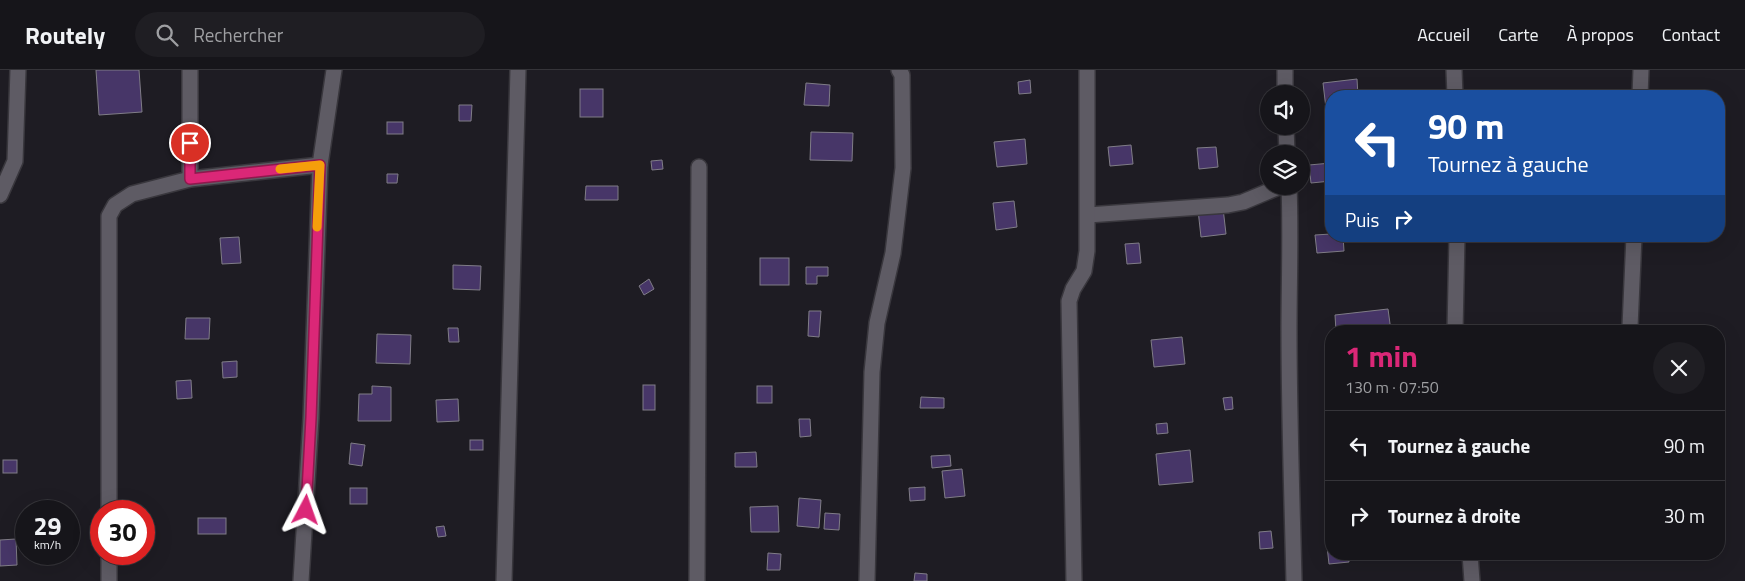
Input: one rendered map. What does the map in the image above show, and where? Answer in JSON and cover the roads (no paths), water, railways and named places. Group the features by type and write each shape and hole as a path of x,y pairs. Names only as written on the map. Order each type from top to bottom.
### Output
{"street":[{"path":"0,195 15,161 18,70"},
{"path":"190,70 190,179"},
{"path":"301,581 311,418 320,165 334,70"},
{"path":"504,581 518,70"},
{"path":"867,581 872,372 876,332 892,253 904,168 902,75 899,70"},
{"path":"1074,581 1069,301 1085,266 1088,215 1087,70"},
{"path":"1285,70 1285,85"},
{"path":"1454,70 1454,90"},
{"path":"1640,90 1641,70"},
{"path":"109,500 109,216 115,205 132,194 190,179 320,165"},
{"path":"697,581 700,167"},
{"path":"1088,215 1228,205 1261,195"},
{"path":"1289,195 1291,238 1289,405 1294,581"},
{"path":"1455,325 1457,242"},
{"path":"1630,325 1634,242"},
{"path":"1470,560 1472,581"},
{"path":"109,565 109,581"}]}
